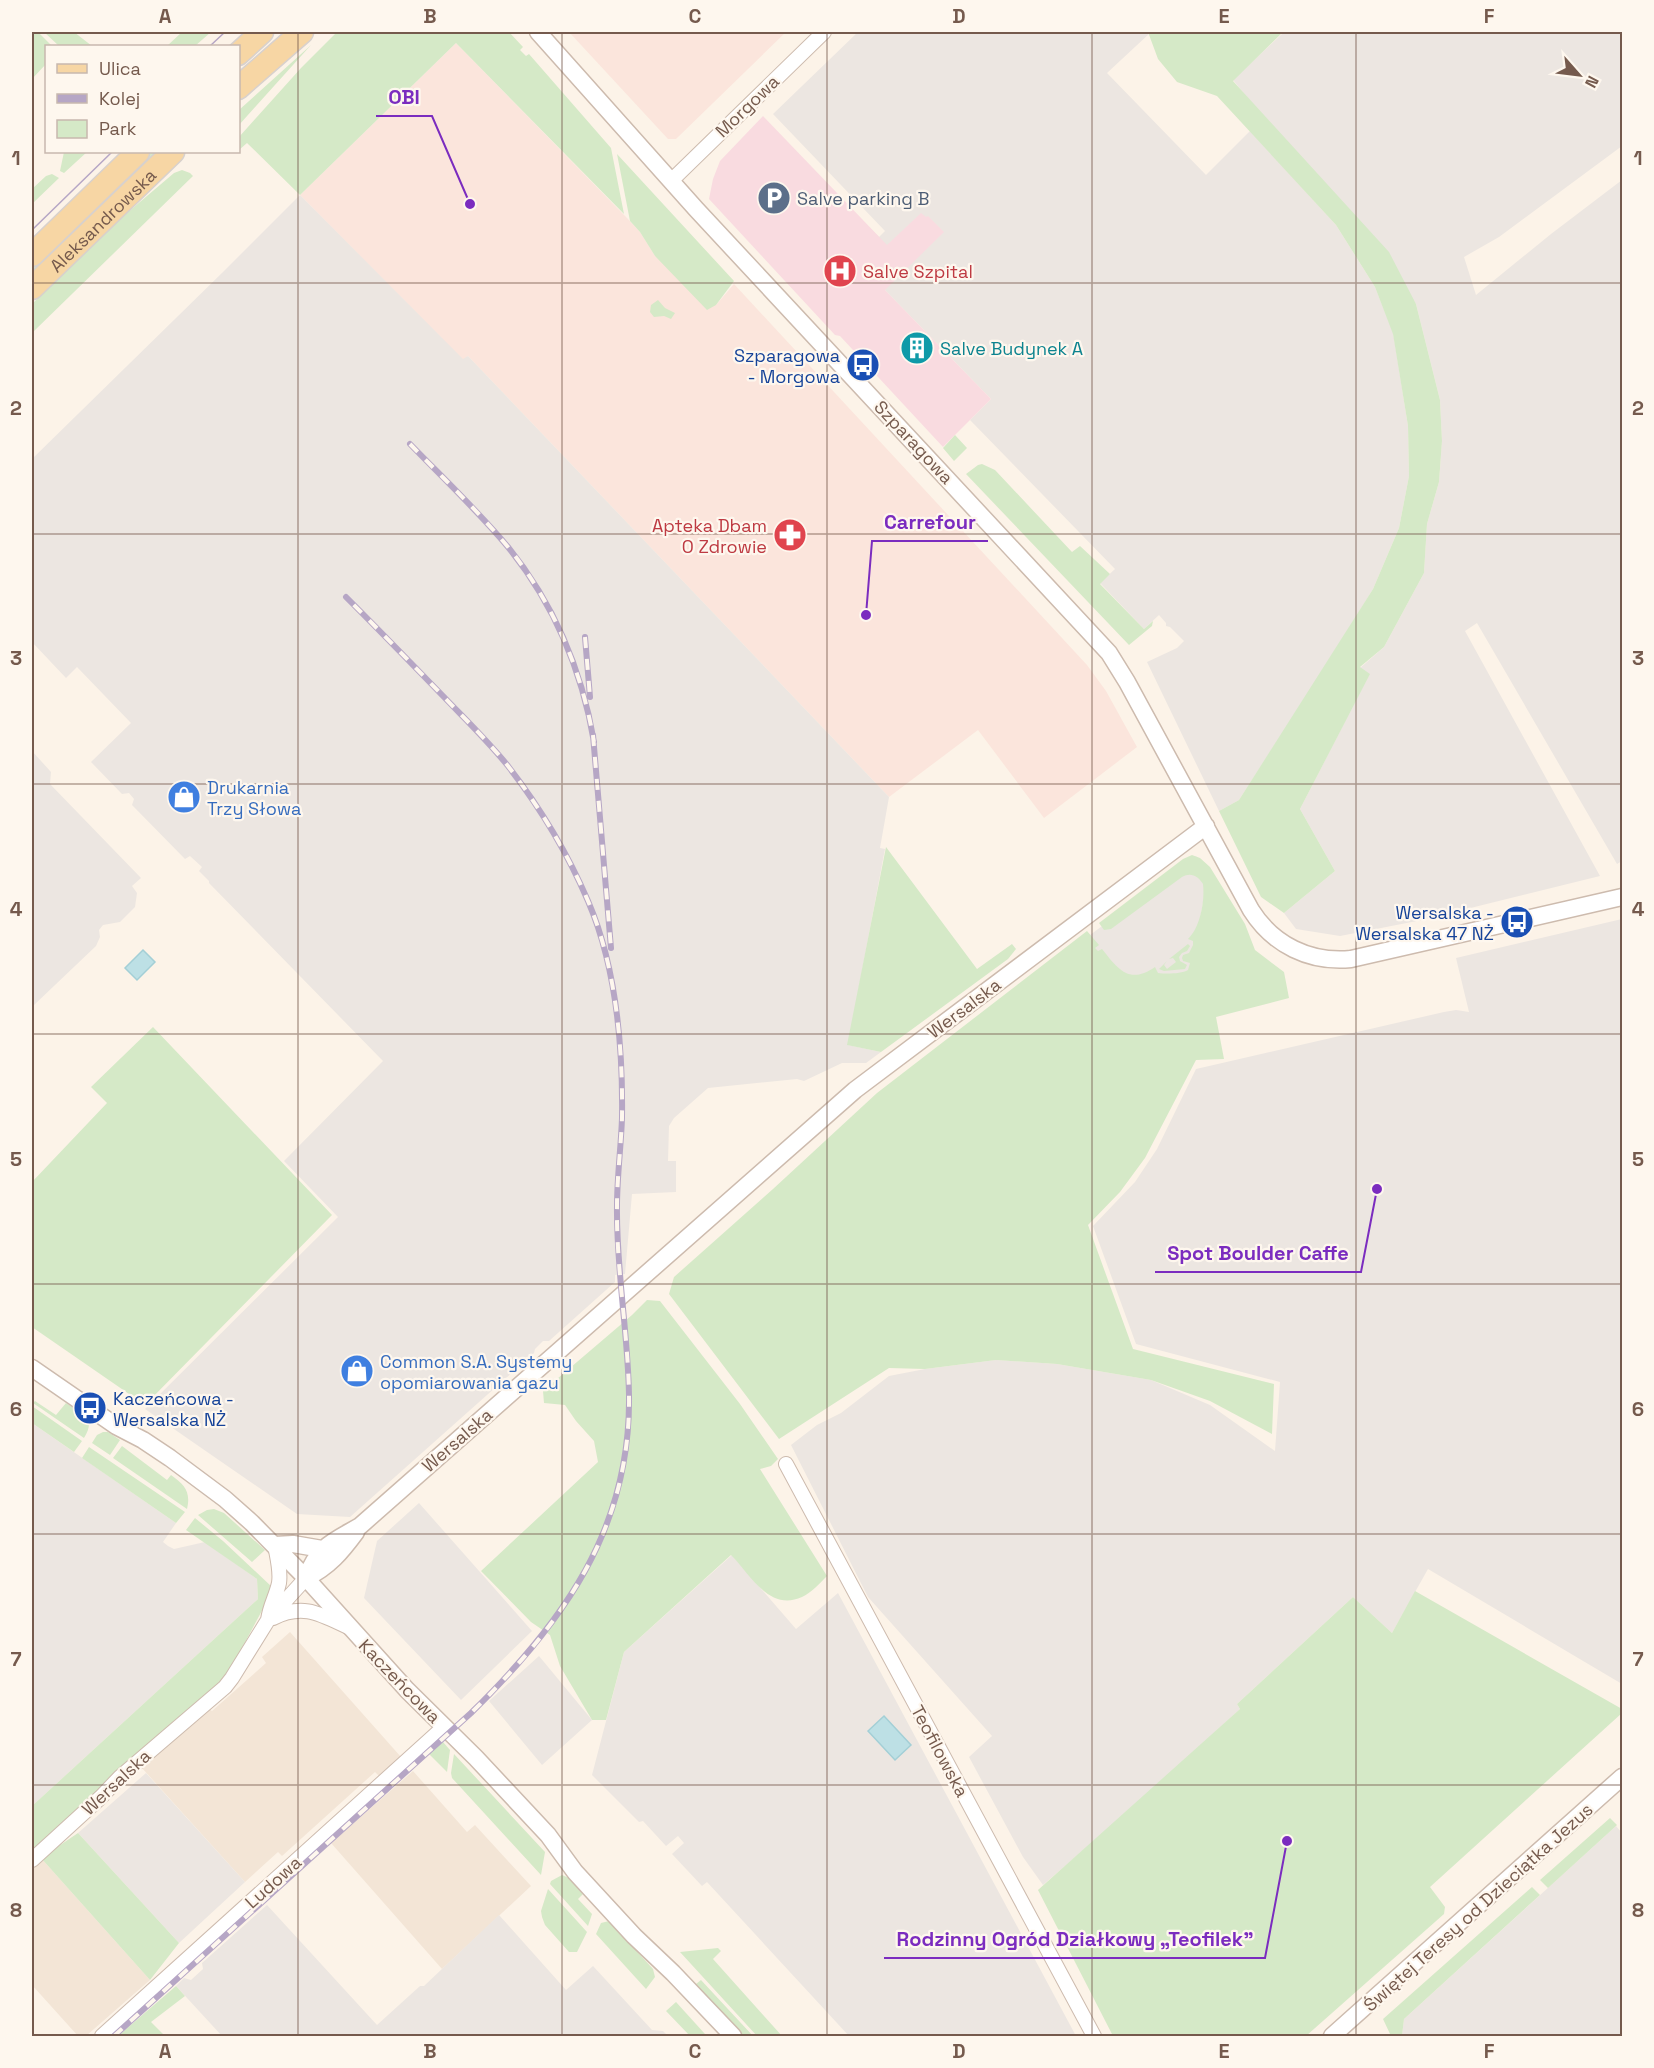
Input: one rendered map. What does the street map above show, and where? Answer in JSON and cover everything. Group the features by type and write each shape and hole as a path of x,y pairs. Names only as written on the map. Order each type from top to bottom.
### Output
{"main road":[{"path":"240,52 262,32"},
{"path":"240,86 302,32"},
{"name":"Aleksandrowska","path":"32,255 137,153"},
{"name":"Aleksandrowska","path":"32,288 171,153"}],"street":[{"name":"Szparagowa","path":"538,32 671,181 1109,653 1206,826"},
{"name":"Morgowa","path":"671,181 824,32"},
{"path":"1206,826 1262,926 1285,945 1318,958 1335,960 1359,958 1623,897"},
{"name":"Wersalska","path":"32,1860 120,1778 225,1687 268,1620 306,1578 312,1562 322,1549 360,1526 855,1090 1206,826"},
{"name":"Kaczeńcowa","path":"32,1368 189,1472 225,1499 275,1545 348,1627 548,1835 575,1872 634,1936 673,1973 733,2037"},
{"name":"Teofilowska","path":"786,1464 1094,2037"},
{"name":"Wersalska","path":"306,1578 334,1560 360,1526"},
{"path":"275,1545 293,1544 322,1549"},
{"name":"Wersalska","path":"268,1620 279,1575 275,1545"},
{"path":"268,1620 281,1614 305,1610 348,1627"},
{"name":"Ludowa","path":"102,2037 444,1727"},
{"name":"Świętej Teresy od Dzieciątka Jezus","path":"1332,2037 1623,1777"}],"shaded area":[{"path":"569,32 786,32 676,139 668,139"},
{"path":"858,32 1148,32 1150,33 1107,73 1206,175 1250,131 1336,225 1375,287 1393,332 1408,426 1409,476 1399,528 1373,589 1319,676 1239,800 1219,811 1147,662 1177,648 1184,641 1166,626 1159,615 1144,629 1100,583 1115,569 970,420 991,399 884,289 868,226 879,237 885,231 773,114"},
{"path":"1284,32 1622,32 1622,146 1499,237 1464,257 1476,295 1622,180 1622,861 1617,864 1477,623 1465,631 1600,876 1422,920 1340,936 1296,929 1284,913 1335,871 1300,809 1369,675 1360,668 1384,647 1424,573 1427,524 1439,482 1442,441 1440,400 1416,304 1233,80"},
{"path":"456,43 627,218 640,232 655,256 716,305 734,284 1087,665 1106,691 1137,747 1044,818 978,730 889,797 468,356 463,360 300,195"},
{"name":"Salve Szpital","path":"763,116 887,245 921,213 928,216 944,232 885,290 991,399 943,447 709,199 720,161"},
{"path":"300,195 463,359 468,356 889,797 880,848 885,849 848,1045 881,1052 866,1063 842,1063 804,1081 797,1079 708,1088 674,1118 669,1126 668,1161 676,1161 676,1192 632,1194 625,1274 615,1275 615,1282 549,1341 543,1341 534,1353 350,1517 297,1514 145,1409 338,1217 284,1161 383,1061 209,883 199,871 202,867 190,856 185,859 132,805 134,799 129,793 122,794 91,762 131,723 77,667 66,678 32,642 32,459"},
{"path":"32,751 51,772 50,784 141,878 132,886 137,893 135,907 120,922 103,925 99,930 100,937 96,946 34,1005 32,1005"},
{"path":"1196,856 1208,875 1190,975 1114,980 1082,941"},
{"path":"1622,919 1622,1684 1428,1569 1392,1633 1353,1597 1237,1704 1240,1709 1145,1797 1043,1885 1023,1857 969,1757 992,1736 868,1597 791,1445 817,1425 841,1413 889,1376 996,1360 1057,1364 1151,1380 1210,1405 1275,1451 1280,1382 1136,1344 1093,1226 1135,1182 1157,1149 1196,1069 1444,1012 1456,1010 1469,1012 1456,958"},
{"path":"32,1423 176,1523 163,1542 168,1546 174,1549 205,1542 257,1579 258,1599 32,1806"},
{"path":"419,1503 532,1631 461,1700 364,1598 377,1541"},
{"path":"732,1555 796,1629 838,1593 1076,2036 849,2036 707,1882 702,1886 672,1854 684,1843 678,1836 666,1846 643,1821 639,1822 592,1775 624,1652"},
{"path":"290,1632 401,1757 379,1776 375,1772 282,1856 278,1852 245,1882 142,1768 208,1708 212,1711 266,1663 262,1657"},
{"path":"539,1656 592,1720 542,1765 489,1701"},
{"path":"413,1771 467,1832 475,1825 531,1886 442,1969 331,1843"},
{"path":"146,1773 245,1882 179,1943 78,1833"},
{"path":"1616,1826 1622,1833 1622,2036 1402,2036 1404,2019"},
{"path":"41,1858 150,1980 86,2036 78,2036 32,1985 32,1866"},
{"path":"267,1905 377,2025 420,1986 424,1986 499,1915 566,1990 593,1966 652,2030 663,2031 668,2036 222,2036 176,1986 184,1978 191,1980 203,1969 202,1963"}],"green space":[{"path":"32,32 38,32 51,45 45,45 45,65 32,79"},
{"path":"44,32 74,32 91,45 58,45"},
{"path":"182,32 211,32 196,45 168,45"},
{"path":"337,32 509,32 523,47 520,50 526,56 529,54 611,148 624,214 456,43 300,195 247,143 240,149 240,136"},
{"path":"1148,32 1283,32 1233,81 1389,252 1416,304 1440,400 1442,441 1439,482 1427,524 1424,573 1384,647 1360,667 1370,674 1300,809 1335,871 1284,913 1261,897 1219,811 1239,800 1373,589 1399,528 1409,476 1408,426 1393,334 1375,287 1336,225 1217,96 1177,82 1158,59"},
{"path":"311,45 240,124 240,109"},
{"path":"64,153 86,153 64,173 60,171"},
{"path":"151,153 158,153 32,276 32,268"},
{"path":"617,154 734,281 716,305 707,310 655,256 630,221"},
{"path":"182,170 193,176 32,333 32,304 107,230 174,173"},
{"path":"52,174 59,178 32,204 32,189 46,176"},
{"path":"658,300 665,308 675,313 671,319 664,316 654,317 650,312 651,305"},
{"path":"955,435 967,448 954,461 943,448"},
{"path":"982,464 995,470 1072,552 1080,546 1110,574 1100,584 1144,629 1153,621 1152,626 1129,645 966,474"},
{"path":"886,847 977,969 1012,944 1016,949 1008,959 881,1052 847,1045"},
{"path":"1192,855 1200,858 1210,867 1245,924 1255,950 1284,972 1289,998 1216,1017 1224,1059 1196,1060 1145,1158 1120,1192 1088,1225 1133,1349 1274,1384 1272,1434 1210,1401 1151,1380 1057,1364 996,1360 925,1369 889,1368 779,1439 669,1294 674,1277 877,1093 1087,931 1099,945 1095,948 1098,951 1102,949 1113,963 1125,972 1138,975 1155,967 1158,973 1178,973 1188,970 1190,963 1183,961 1182,958 1183,955 1189,953 1193,945 1193,941 1188,939 1199,921 1203,898 1203,884 1197,877 1188,875 1182,877 1111,929 1104,930 1099,923 1183,859"},
{"path":"1188,944 1190,946 1187,951 1179,957 1180,961 1187,965 1185,969 1164,971 1159,969 1167,961 1164,965 1167,969 1176,962 1173,958 1169,959"},
{"path":"153,1027 332,1215 145,1405 32,1327 32,1182 107,1103 91,1087"},
{"path":"647,1300 660,1301 740,1404 778,1459 771,1466 760,1469 827,1576 802,1597 790,1600 780,1599 761,1589 731,1555 624,1652 606,1720 592,1720 560,1666 550,1635 531,1622 481,1571 598,1462 594,1441 565,1405 544,1403 543,1391"},
{"path":"35,1401 56,1415 66,1403 82,1413 89,1425 84,1438 33,1403"},
{"path":"32,1406 82,1441 74,1452 32,1423"},
{"path":"108,1432 120,1440 110,1455 92,1443 97,1435"},
{"path":"122,1446 167,1480 171,1475 180,1482 186,1489 187,1509 113,1458"},
{"path":"89,1447 185,1512 176,1523 82,1458"},
{"path":"214,1509 224,1513 265,1550 252,1562 198,1515"},
{"path":"195,1518 272,1587 266,1603 225,1680 32,1855 32,1806 258,1599 257,1579 186,1530"},
{"path":"1415,1591 1622,1709 1622,1713 1430,1887 1445,1907 1444,1914 1306,2036 1113,2036 1038,1890 1240,1709 1237,1704 1353,1597 1392,1633"},
{"path":"443,1742 450,1750 447,1772 429,1754"},
{"path":"454,1754 545,1852 541,1875 452,1778"},
{"path":"1610,1818 1617,1825 1548,1888 1540,1880"},
{"path":"78,1833 179,1943 150,1980 41,1858"},
{"path":"562,1875 569,1878 583,1894 578,1899 592,1914 588,1926 550,1884"},
{"path":"1532,1887 1540,1895 1404,2019 1402,2036 1391,2036 1383,2019"},
{"path":"548,1889 587,1932 577,1952 569,1952 545,1925 541,1911"},
{"path":"609,1921 653,1969 655,1977 646,1989 596,1934 601,1923"},
{"path":"718,1948 721,1951 713,1959 782,2036 757,2036 680,1952"},
{"path":"701,1980 753,2036 744,2036 696,1984"},
{"path":"176,1986 185,1996 151,2022 165,2036 118,2036"},
{"path":"676,2002 705,2034 703,2036 690,2036 666,2011"}],"water":[{"path":"143,950 155,962 137,980 125,968"},
{"path":"884,1716 911,1745 895,1760 868,1731"}],"tram line":[{"path":"211,45 225,32"},
{"path":"32,230 111,153"}],"railway":[{"path":"410,444 497,534 539,592 564,639 574,664 594,742"},
{"path":"114,2036 471,1713 535,1644 562,1608 585,1570 604,1531 618,1489 627,1443 628,1371 617,1230 622,1118 621,1063 616,1007 598,926 562,848 531,797 508,766 476,730 346,597"},
{"path":"585,637 590,697"},
{"path":"593,735 611,948"}],"place":[{"name":"Salve parking B","path":"774,198"},
{"name":"OBI","path":"470,204"},
{"name":"Salve Szpital","path":"840,271"},
{"name":"Salve Budynek A","path":"917,348"},
{"name":"Szparagowa - Morgowa","path":"863,365"},
{"name":"Apteka Dbam O Zdrowie","path":"790,535"},
{"name":"Carrefour","path":"866,615"},
{"name":"Drukarnia Trzy Słowa","path":"184,797"},
{"name":"Wersalska - Wersalska 47 NŻ","path":"1517,922"},
{"name":"Spot Boulder Caffe","path":"1377,1189"},
{"name":"Common S.A. Systemy opomiarowania gazu","path":"357,1371"},
{"name":"Kaczeńcowa - Wersalska NŻ","path":"90,1408"},
{"name":"Rodzinny Ogród Działkowy „Teofilek”","path":"1287,1841"}]}
